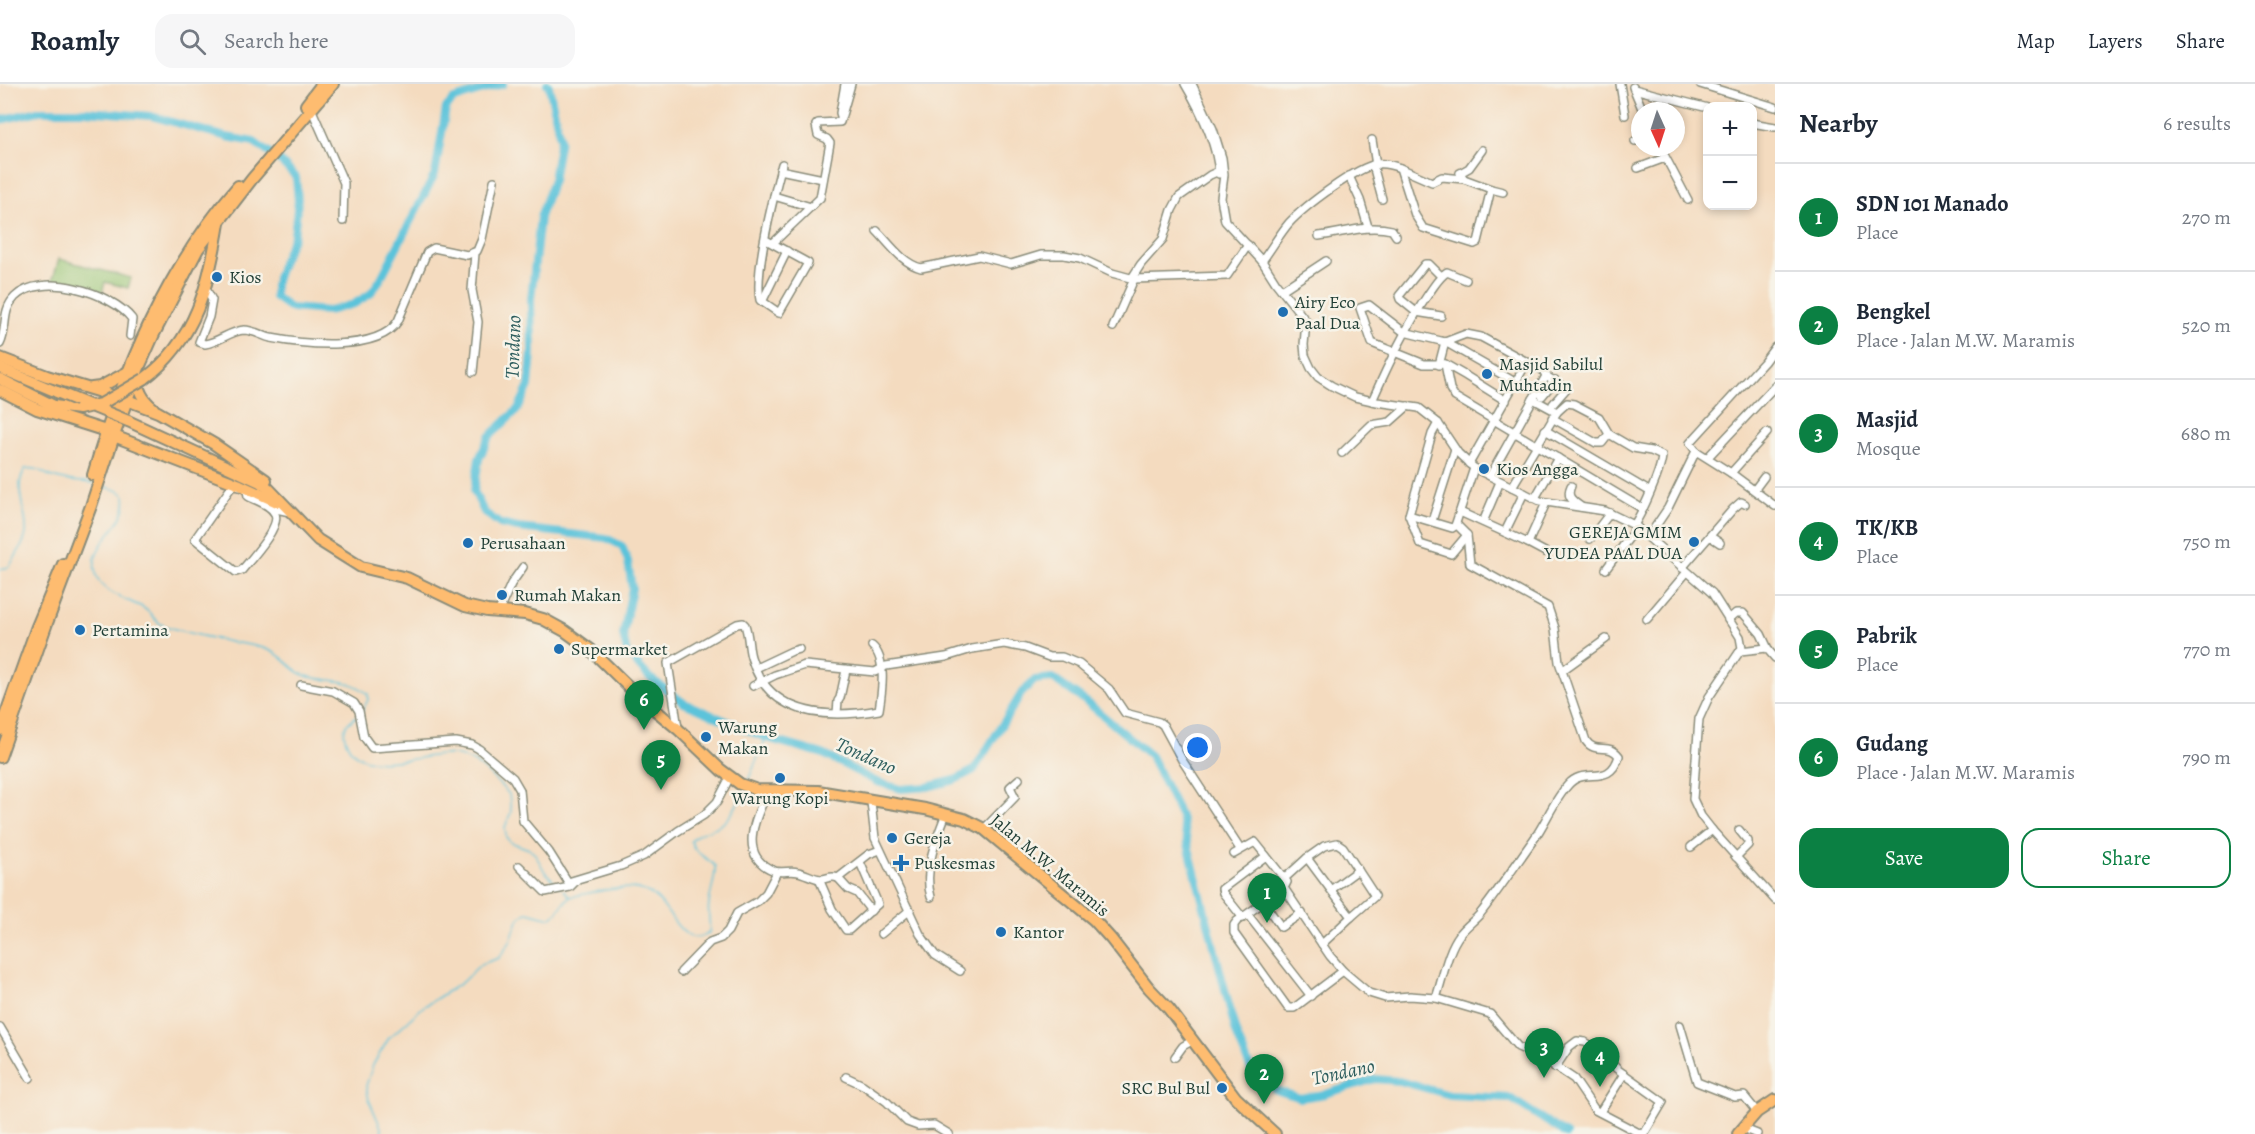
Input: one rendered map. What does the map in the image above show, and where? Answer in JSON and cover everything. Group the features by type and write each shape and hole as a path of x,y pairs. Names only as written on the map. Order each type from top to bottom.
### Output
{"highway":[{"path":"291,128 322,84"},
{"path":"158,412 146,402 139,390 137,374 151,320 176,271 203,230 291,128 333,84"},
{"path":"0,730 82,522 123,399 198,249 219,223 238,191"},
{"path":"88,389 157,370 181,343 198,308 205,287 219,223"},
{"path":"0,358 47,376 158,412 214,444 269,482 277,490 285,507"},
{"path":"0,368 160,435 268,488 325,545 361,567 407,579 465,606 535,617 565,631 591,650 636,694 677,724 740,783"},
{"path":"0,379 54,406 79,409 101,404 137,374"},
{"path":"0,390 38,409 110,434 248,488 285,507"},
{"path":"0,757 60,581"},
{"name":"Jalan M.W. Maramis","path":"740,783 768,791 818,791 946,814 964,819 984,829 1094,920 1236,1098 1275,1134"},
{"path":"1740,1131 1757,1112 1775,1100"}],"street":[{"path":"841,116 845,84"},
{"path":"769,242 820,198 830,143 818,135 816,125 818,123 839,123 845,110 851,84"},
{"path":"1185,84 1210,130 1222,188"},
{"path":"1192,84 1224,166 1221,206 1225,221 1262,261 1306,321 1304,345 1311,368 1318,377 1355,397 1419,408 1438,423 1455,448 1472,466 1500,482 1546,503 1610,513 1636,526 1712,593 1722,606 1742,644 1740,651 1709,697 1697,725 1694,799 1701,816 1712,830 1775,900"},
{"path":"1620,84 1625,115"},
{"path":"1700,84 1775,107"},
{"path":"1633,86 1703,107"},
{"path":"1633,86 1639,102"},
{"path":"311,108 344,183 343,221"},
{"path":"1757,124 1775,127"},
{"path":"1372,140 1374,165 1382,199"},
{"path":"1464,179 1461,173 1469,168 1482,150"},
{"path":"1638,168 1665,158 1688,200"},
{"path":"1262,261 1297,216 1349,176 1374,165 1387,164 1432,182 1440,177 1464,179 1503,192"},
{"path":"769,242 808,263 778,313 762,303 759,298 759,284 769,242 774,196 781,167 823,179"},
{"path":"1400,168 1415,215 1423,228 1474,244 1478,242 1491,189"},
{"path":"1113,327 1141,264 1163,240 1172,210 1179,197 1219,171"},
{"path":"1349,176 1360,200 1368,227"},
{"path":"473,372 478,322 472,290 475,253 483,238 494,181"},
{"path":"774,196 811,207"},
{"path":"1319,236 1368,227 1392,230 1396,236"},
{"path":"877,231 901,256 912,265 921,268 979,256 1011,264 1041,255 1064,255 1089,261 1112,273 1133,278 1227,276 1248,245"},
{"path":"205,287 212,300 209,317 199,342 208,344 245,330 272,338 318,344 350,343 386,333 394,327 415,277 427,252 431,249 466,255 475,253"},
{"path":"762,303 787,251"},
{"path":"1282,290 1326,261"},
{"path":"1441,276 1429,264 1425,264 1400,295 1400,299 1416,312 1441,316"},
{"path":"1372,401 1404,332 1441,276 1447,272 1466,280"},
{"path":"0,344 4,335 5,313 13,298 43,284 89,291 103,296 132,319 130,336"},
{"path":"1506,401 1466,376 1442,365 1424,364 1394,353 1370,340 1360,308 1369,304 1404,332 1445,342 1515,382"},
{"path":"1445,342 1465,330 1544,370 1546,376 1566,389 1553,404"},
{"path":"1445,342 1442,365 1452,394 1643,509"},
{"path":"1775,347 1692,438 1690,443 1696,451 1755,489 1775,506"},
{"path":"1409,515 1452,528 1456,524 1472,466 1527,362"},
{"path":"1490,476 1546,376"},
{"path":"1542,396 1555,380"},
{"path":"1708,457 1775,386"},
{"path":"1533,399 1596,443 1602,443 1609,434"},
{"path":"1512,487 1545,430 1565,404 1574,404 1599,417 1609,434 1633,448 1651,451 1662,456 1636,526 1606,568"},
{"path":"1342,453 1371,425 1390,422 1408,406"},
{"path":"1438,423 1432,434 1409,515 1419,541 1426,547 1451,554 1467,535"},
{"path":"1545,430 1650,491"},
{"path":"1731,473 1767,433"},
{"path":"1432,521 1455,448"},
{"path":"1648,536 1668,508 1696,451"},
{"path":"1535,498 1558,458"},
{"path":"1755,489 1764,477"},
{"path":"1483,522 1500,482"},
{"path":"248,491 248,496 260,501 274,512 276,518 274,529 242,570 236,572 195,539 230,489 233,486 248,491 276,509 285,507"},
{"path":"1571,486 1569,496 1581,507"},
{"path":"1505,532 1524,493"},
{"path":"1647,620 1733,509 1741,502 1745,504"},
{"path":"1528,543 1546,503"},
{"path":"1460,512 1545,552"},
{"path":"1590,538 1610,513"},
{"path":"1436,998 1446,964 1460,934 1479,916 1494,897 1537,835 1568,784 1581,777 1605,775 1616,765 1619,756 1615,750 1593,747 1586,741 1559,662 1553,619 1548,607 1470,564 1467,535 1456,524"},
{"path":"1711,537 1720,543"},
{"path":"498,613 511,584 523,567"},
{"path":"1728,620 1736,614 1743,613 1761,634 1767,648 1775,657"},
{"path":"677,724 668,666 670,661 737,624 743,623 747,629 751,657 762,682 784,702 801,710 816,713 879,710 881,670 878,652 872,646"},
{"path":"1563,670 1606,639"},
{"path":"753,686 805,665 875,672 886,666 946,657 996,644 1025,648 1049,657 1059,656 1073,661 1109,689 1125,714 1163,725 1237,852 1255,842 1285,878 1284,888 1234,925 1233,933 1288,1008 1294,1008 1343,971"},
{"path":"1740,651 1767,648"},
{"path":"756,668 799,649"},
{"path":"837,713 846,670"},
{"path":"301,685 333,691 354,703 360,715 364,737 368,745 374,748 456,742 479,749 513,778 520,790 523,821 555,860 565,880 570,882 621,866 644,856 704,815 740,783"},
{"path":"984,829 1015,797 1010,787 1019,779"},
{"path":"768,791 755,819 752,847 760,861 777,872 798,872 819,879 832,875 856,893 871,911"},
{"path":"871,802 874,828 880,850 929,949 960,971"},
{"path":"931,897 930,871 936,840 946,814"},
{"path":"1691,847 1712,830"},
{"path":"1736,857 1748,845 1748,841 1739,830"},
{"path":"1285,878 1324,846 1337,843 1343,847 1375,896 1322,944"},
{"path":"838,878 880,850"},
{"path":"1266,856 1222,889 1223,893 1311,996"},
{"path":"1307,858 1351,917"},
{"path":"819,879 832,909 846,930 849,930 878,904 860,862"},
{"path":"519,866 545,892 570,887 578,880"},
{"path":"1332,889 1358,870"},
{"path":"681,972 710,942 721,938 728,931 736,913 758,901 766,893 777,872"},
{"path":"1284,888 1343,971 1369,993 1376,996 1436,998 1492,1015 1514,1044 1541,1057 1556,1068 1574,1079 1587,1100 1600,1112 1642,1134 1663,1102 1609,1062 1600,1051 1581,1041 1574,1042 1569,1047 1556,1068"},
{"path":"1264,903 1282,927 1302,914"},
{"path":"881,934 910,910"},
{"path":"1680,1025 1697,1082 1735,1097 1744,1096 1757,1112"},
{"path":"0,1027 30,1078"},
{"path":"1174,1057 1183,1046 1192,1041"},
{"path":"1600,1112 1624,1074"},
{"path":"846,1077 863,1085 887,1102 907,1122 918,1126 934,1125 949,1134"},
{"path":"1740,1131 1757,1134"}],"green space":[{"path":"59,259 131,278 128,288 105,282 102,293 52,282"}],"waterway":[{"name":"Tondano","path":"0,120 39,111 85,111 151,116 254,142 280,161 296,177 298,201 294,236 275,284 275,297 290,308 329,311 354,304 370,294 380,280 435,174 446,108 454,99 503,84"},
{"name":"Tondano","path":"547,84 560,139 553,180 540,217 531,299 532,353 529,386 518,409 489,437 479,459 474,491 484,512 500,524 606,538 622,546 628,561 632,588 623,635 627,653 649,677 684,703 766,738 823,754 877,782 901,789 927,787 955,780 974,770 1021,694 1035,680 1052,678 1088,703 1151,756 1181,817 1236,1033 1251,1070 1276,1090 1300,1098 1325,1094 1375,1079 1399,1081 1450,1095 1510,1098 1566,1134"},
{"path":"0,569 9,567 25,537 26,525 20,493 21,477 25,469 37,470 62,480 93,483"},
{"path":"103,486 119,491 125,496 122,516 98,550 95,560 97,577 106,589 144,608 163,625 196,635 261,647 276,653 304,675 352,684 368,694 368,700 362,711"},
{"path":"357,716 346,725 344,734 352,751 363,759 393,762 454,755 463,757 485,770 509,794 511,812 505,827 506,837 510,842 529,849 535,854 545,872 560,887"},
{"path":"747,783 766,738"},
{"path":"381,1134 382,1130 369,1100 366,1086 373,1065 389,1038 423,1007 461,983 481,964 499,958 510,942 519,918 528,912 551,918 570,897 610,889 632,888 649,893 657,899 676,924 690,936 699,937 709,933 709,908 715,866 697,852 691,841 697,835 724,822 744,790"},
{"path":"564,890 570,897"}],"place":[{"name":"Kios","path":"217,277"},
{"name":"Airy Eco Paal Dua","path":"1283,312"},
{"name":"Masjid Sabilul Muhtadin","path":"1487,374"},
{"name":"Kios Angga","path":"1484,469"},
{"name":"GEREJA GMIM YUDEA PAAL DUA","path":"1694,542"},
{"name":"Perusahaan","path":"468,543"},
{"name":"Rumah Makan","path":"502,595"},
{"name":"Pertamina","path":"80,630"},
{"name":"Supermarket","path":"559,649"},
{"name":"Gudang","path":"644,730"},
{"name":"Warung Makan","path":"706,737"},
{"name":"Warung Kopi","path":"780,778"},
{"name":"Pabrik","path":"661,790"},
{"name":"Gereja","path":"892,838"},
{"name":"Puskesmas","path":"901,863"},
{"name":"SDN 101 Manado","path":"1267,923"},
{"name":"Kantor","path":"1001,932"},
{"name":"Masjid","path":"1544,1078"},
{"name":"TK/KB","path":"1600,1087"},
{"name":"SRC Bul Bul","path":"1222,1088"},
{"name":"Bengkel","path":"1264,1104"}]}
